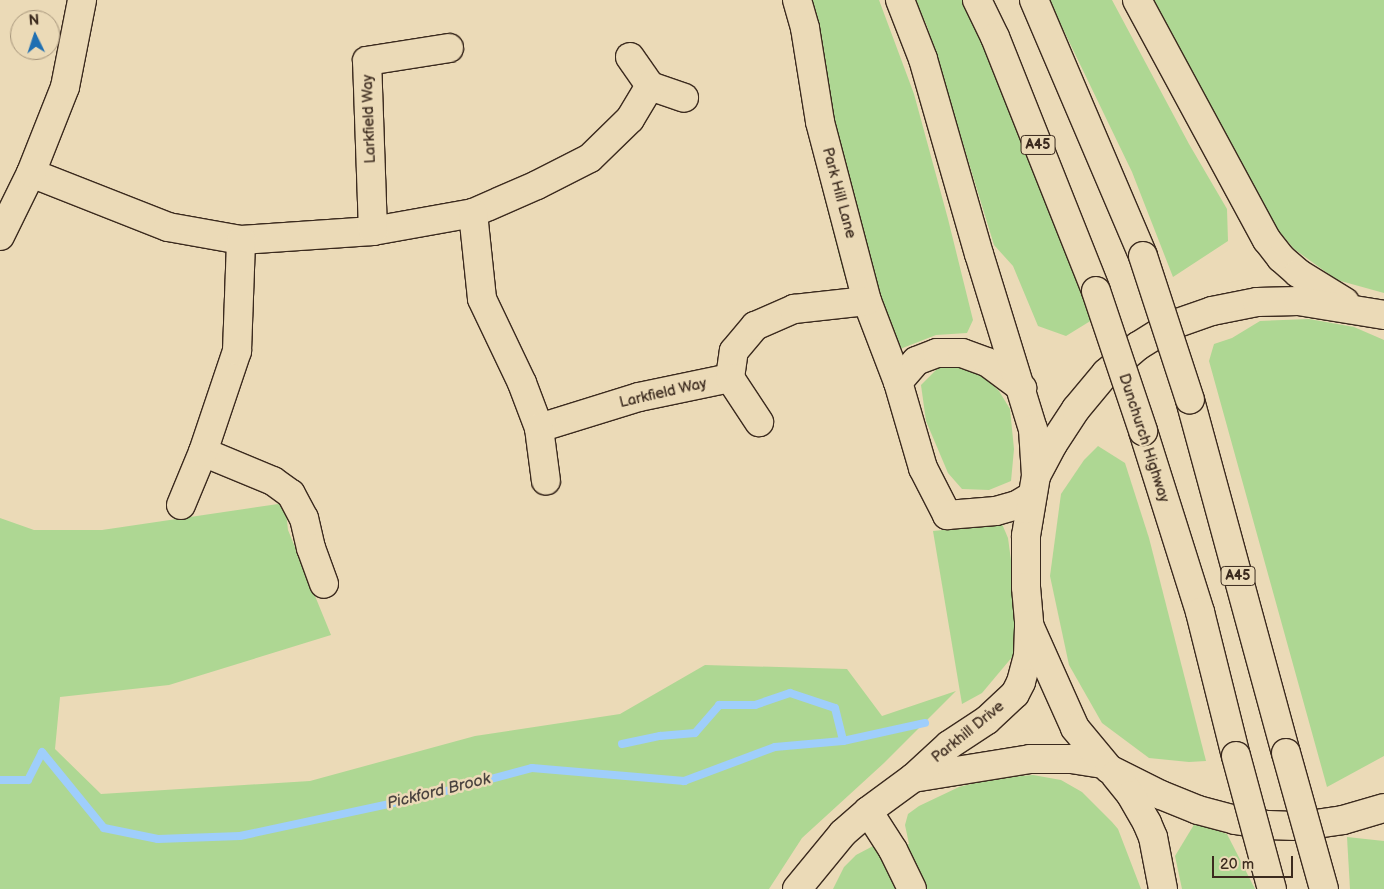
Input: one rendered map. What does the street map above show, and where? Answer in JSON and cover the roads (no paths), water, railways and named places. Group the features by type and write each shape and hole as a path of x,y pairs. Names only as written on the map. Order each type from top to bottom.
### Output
{"main road":[{"path":"0,236 31,173 65,87 82,0"},
{"name":"Park Hill Lane","path":"796,0 805,28 820,122 867,302 898,382 923,468 947,515 996,511 1017,505 1034,486"},
{"path":"900,0 923,59 981,262 1022,388 1033,429 1034,486 1026,536 1026,587 1029,625 1075,728 1131,795 1147,823 1153,837 1162,889"},
{"name":"Dunchurch Highway","path":"977,0 995,37 1096,291 1143,431 1200,612 1272,889"},
{"name":"A45","path":"1034,0 1142,256 1190,400 1324,889"},
{"path":"1137,0 1267,240 1281,258 1298,273 1326,292 1380,314"},
{"name":"Larkfield Way","path":"374,231 367,61 449,48"},
{"path":"630,57 650,86 684,98"},
{"path":"31,173 168,227 240,240 374,231 473,213 537,186 590,158 630,119 650,86"},
{"path":"473,213 482,299 522,383 539,428 546,481"},
{"path":"182,505 203,452 237,351 240,240"},
{"path":"1034,486 1053,444 1076,409 1106,373 1138,346 1172,325 1212,311 1257,302 1298,301 1380,314"},
{"path":"760,422 730,378 734,352 755,326 794,309 867,302"},
{"path":"898,382 916,361 937,353 962,353 987,362 1022,388"},
{"name":"Larkfield Way","path":"539,428 639,397 730,378"},
{"path":"203,452 273,481 291,494 304,518 311,548 324,584"},
{"name":"Parkhill Drive","path":"797,889 843,833 868,811 913,778 949,745 986,720 1015,694 1021,682 1028,656 1029,625"},
{"name":"Parkhill Drive","path":"913,778 1030,759 1071,760 1106,766"},
{"path":"1106,766 1161,795 1198,810 1235,820 1268,825 1302,826 1343,820 1384,808"},
{"path":"868,811 893,850 912,889"}],"waterway":[{"path":"622,744 660,736 695,733 719,705 755,705 790,693 835,708 843,741"},
{"name":"Pickford Brook","path":"0,780 28,780 42,752 104,828 158,839 240,836 427,796 532,768 684,781 775,747 843,741 925,723"}]}
